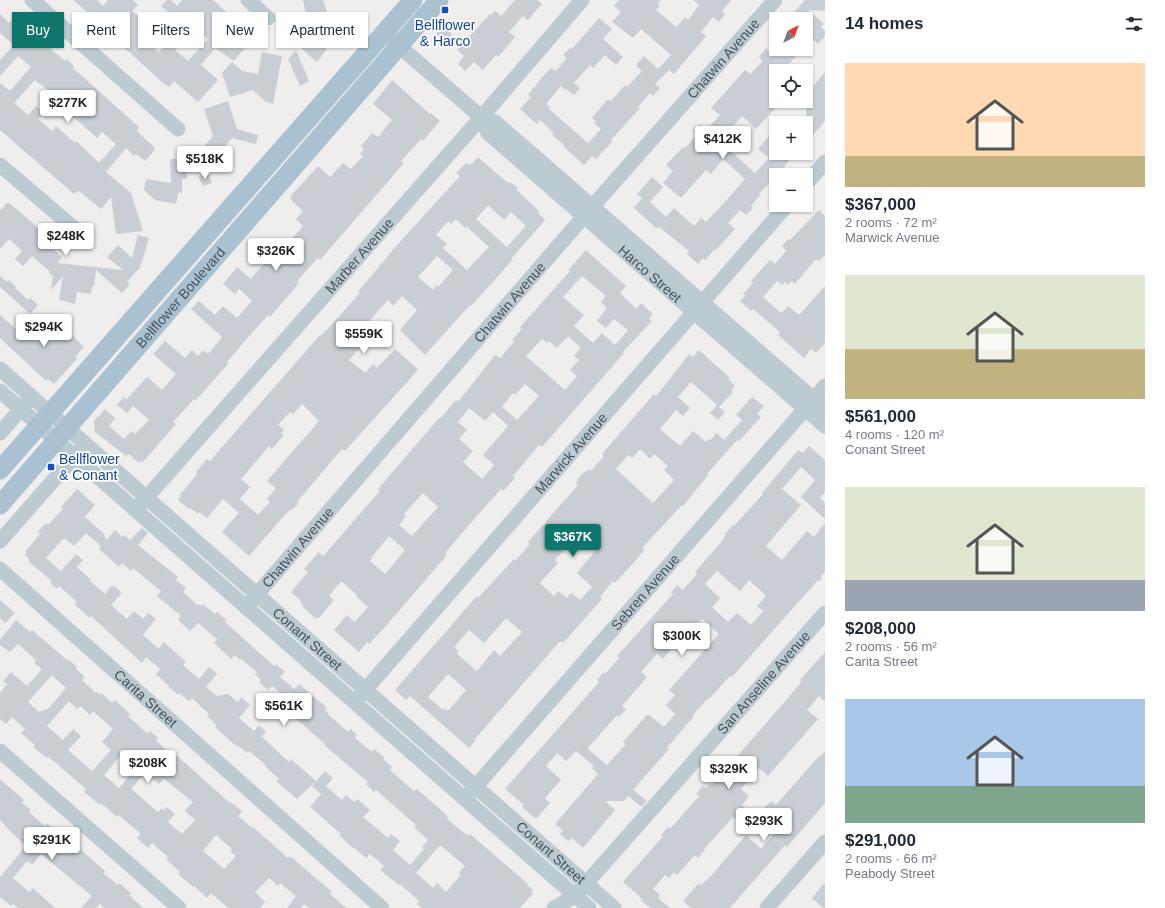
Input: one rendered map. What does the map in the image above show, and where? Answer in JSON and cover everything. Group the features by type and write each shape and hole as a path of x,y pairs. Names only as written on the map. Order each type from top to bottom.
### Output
{"main road":[{"name":"Bellflower Boulevard","path":"0,470 413,0"},
{"name":"Bellflower Boulevard","path":"0,505 439,0"}],"street":[{"path":"32,0 178,129"},
{"path":"248,0 261,12"},
{"name":"Marber Avenue","path":"136,510 582,0"},
{"name":"Chatwin Avenue","path":"246,607 588,211 775,0"},
{"name":"Harco Street","path":"384,33 481,117 488,133 588,211 698,307 815,405 825,426"},
{"path":"813,176 825,162"},
{"path":"0,165 82,235"},
{"name":"Marwick Avenue","path":"354,702 781,212"},
{"name":"Conant Street","path":"0,369 32,397 45,419 62,434 85,444 614,908"},
{"name":"Sebren Avenue","path":"465,799 815,405 825,386"},
{"name":"Conant Street","path":"0,392 21,410 45,419"},
{"path":"0,433 32,397"},
{"name":"Conant Street","path":"62,434 74,457 465,799 573,902 589,908"},
{"path":"0,541 85,444"},
{"name":"Carita Street","path":"0,569 382,908"},
{"name":"San Anseline Avenue","path":"554,908 573,902 586,884 825,613"},
{"path":"0,751 179,908"},
{"path":"767,908 825,842"}],"building":[{"path":"73,0 97,0 103,6 108,0 133,0 138,5 132,11 138,16 138,48 155,48 159,52 163,48 177,48 175,50 188,61 200,48 204,48 204,43 208,39 204,35 204,12 168,12 161,6 167,0 171,0 177,6 182,0 213,0 226,12 212,12 212,48 215,48 201,65 218,80 198,102 174,81 169,87 125,48 130,48 130,12 87,12"},
{"path":"303,0 323,0 327,12 305,12"},
{"path":"515,0 537,0 542,4 528,20 523,16 509,32 515,37 498,57 496,55 483,70 474,62 465,71 458,64 464,56 457,50 490,14 492,15 495,11 501,16"},
{"path":"619,0 661,0 657,4 660,6 656,10 676,27 685,17 688,20 699,5 693,0 731,0 722,11 725,14 719,22 713,17 701,32 706,36 674,74 669,70 655,84 660,88 653,96 650,93 638,107 640,108 596,159 592,156 584,165 552,135 554,133 540,120 537,124 520,109 531,97 528,95 543,76 551,68 556,71 567,58 563,55 570,48 572,49 599,18 612,29 603,39 623,57 616,65 605,55 593,68 590,65 574,83 580,88 574,95 561,86 546,104 550,108 549,109 588,143 601,129 594,123 596,121 592,118 608,99 611,101 625,85 627,87 642,71 636,65 644,56 658,69 671,55 641,29 633,38 612,22 621,12 614,6"},
{"path":"805,0 825,0 825,11 808,10 810,12 794,12"},
{"path":"0,14 9,23 12,20 12,43 0,33"},
{"path":"813,14 824,24 821,27 825,31 825,36 818,44 813,39"},
{"path":"442,26 452,34 446,41 436,34"},
{"path":"12,47 52,48 65,61 67,59 74,66 73,68 139,127 137,131 154,147 154,151 145,161 136,154 134,156 126,148 106,172 131,193 143,231 116,234 111,197 101,209 79,191 74,194 0,130 0,83 10,91 31,67 18,56 0,76 0,60","holes":["35,80 49,91 47,93 97,138 102,132 116,144 99,163 76,141 75,143 56,126 52,131 38,119 44,113 36,106 28,115 14,103"]},
{"path":"215,48 245,48 234,61"},
{"path":"301,48 326,48 327,49 317,62"},
{"path":"766,48 769,51 769,56 796,56 789,64 769,64 769,108 775,108 756,129 742,116 728,132 733,136 724,145 755,173 769,158 769,160 789,160 783,168 769,168 769,183 751,206 753,208 746,215 740,210 728,223 735,229 716,250 715,249 705,260 703,258 698,264 687,254 689,251 659,227 657,229 634,208 642,198 637,194 652,177 663,187 650,202 666,217 674,208 694,226 701,218 706,222 724,203 745,179 723,159 711,174 706,170 681,198 663,183 673,171 666,165 697,135 693,131 700,124 706,130 720,115 711,108 745,70 750,74 763,61 759,57"},
{"path":"296,50 309,81 300,86 288,59"},
{"path":"262,52 282,56 273,104 266,102 253,90 230,97 222,73 232,62 242,71 258,74"},
{"path":"825,72 825,121 813,135 813,116 806,116 806,108 813,108 813,87"},
{"path":"392,80 440,121 423,141 421,139 401,161 404,163 320,260 318,258 297,281 299,282 294,289 270,317 268,315 227,362 228,364 196,400 194,399 173,422 176,424 143,462 141,461 139,463 129,454 126,456 95,432 94,421 105,409 115,418 109,426 124,439 131,431 135,434 149,420 133,406 127,413 117,405 124,397 126,400 147,377 162,390 176,374 153,354 165,341 185,358 192,350 198,356 203,350 209,353 222,337 191,309 199,301 215,315 223,306 237,318 252,301 239,289 235,294 223,284 237,267 251,279 279,247 282,250 303,226 296,219 303,211 293,202 290,197 318,166 330,177 343,163 351,169 363,156 360,154 364,149 361,146 372,133 378,137 392,120 373,104"},
{"path":"228,101 237,129 258,135 256,144 232,138 210,164 198,154 213,136 204,109"},
{"path":"769,136 769,158 758,149"},
{"path":"478,157 503,179 518,188 516,189 539,211 538,213 545,220 500,274 425,355 400,330 417,310 402,296 393,306 388,300 366,324 380,336 373,344 368,339 349,360 365,373 373,364 377,368 395,349 418,369 345,451 342,449 297,502 299,503 285,515 249,556 222,532 239,513 223,499 207,518 199,512 198,514 190,508 189,509 178,500 181,496 180,495 207,459 210,461 320,335 321,336 360,293 358,292 397,245 460,176 456,173 466,163 469,165 471,163 472,164","holes":["488,205 504,220 511,212 526,226 507,247 476,219","456,219 489,247 467,270 443,248 447,244 436,235 448,221 451,224","437,256 453,270 438,287 436,285 433,290 418,277","302,404 319,421 267,481 276,488 267,499 270,502 258,515 240,499 250,487 241,479 269,446 272,449 284,435 281,433 284,430 278,425 290,412 293,414"]},
{"path":"170,159 187,159 187,179 182,179 182,193 180,192 178,194 176,204 155,200 144,190 146,179 171,183"},
{"path":"208,173 212,183 203,186 198,177"},
{"path":"8,202 35,225 45,238 43,240 62,257 57,263 123,270 107,257 118,245 132,258 138,235 149,238 140,265 141,266 127,282 130,284 122,293 96,270 94,287 92,286 91,294 77,292 75,304 59,300 63,276 51,290 53,276 32,256 23,266 15,259 22,251 9,239 0,249 0,211"},
{"path":"819,210 825,216 825,255 819,261 816,259 795,284 792,281 788,285 785,282 782,285 777,281 763,297 781,313 788,306 799,315 825,286 825,343 816,353 811,349 804,358 778,335 780,332 753,309 751,311 740,301 745,296 743,294 753,283 751,281 770,260 775,264 786,251 782,246 788,239 790,240"},
{"path":"586,250 626,286 620,293 636,309 641,303 653,314 649,319 652,321 623,352 624,353 542,447 539,445 513,476 515,478 503,491 501,489 462,533 445,553 447,555 385,627 369,644 367,642 359,652 334,630 347,615 355,622 368,607 356,596 357,595 341,581 329,596 334,600 319,618 318,617 316,619 302,606 301,601 291,592 308,572 304,569 319,552 323,556 324,555 380,491 378,489 439,418 440,419 456,400 458,402 495,355 500,358 514,342 512,340 522,329 520,327 570,271 568,270","holes":["582,276 606,296 601,302 607,308 597,321 606,328 614,319 628,330 615,345 602,333 593,343 574,326 584,315 563,297","568,336 581,348 574,356 579,360 570,370 577,376 565,390 526,356 542,339 547,343 549,341 557,348","525,384 539,396 517,420 502,407 513,393 515,395","469,408 485,421 493,412 508,426 483,455 494,465 482,479 463,462 473,451 459,439 467,430 458,422","423,493 438,507 412,536 399,525 406,516 404,514","389,536 405,550 385,574 370,561 372,559 371,558"]},
{"path":"0,276 7,282 9,280 28,300 30,298 38,305 30,314 0,287"},
{"path":"0,315 18,331 23,326 35,337 52,317 61,325 64,322 72,329 69,332 84,347 75,357 77,359 54,384 48,379 46,381 0,338"},
{"path":"699,350 730,378 728,379 735,386 731,391 733,392 719,407 725,412 718,420 710,413 717,405 691,382 678,397 690,408 683,416 676,410 660,429 680,446 693,431 706,442 710,438 711,440 716,433 724,440 742,420 736,415 752,397 764,406 757,414 761,417 739,441 737,440 707,474 708,475 683,506 682,505 642,548 645,549 636,560 615,583 613,581 600,597 602,599 563,643 560,641 475,739 476,740 469,748 410,696 406,700 395,690 476,597 478,598 530,544 528,542 578,485 576,483 578,481 577,480 585,471 586,472 589,469 591,471 604,456 602,454 654,394 656,396 689,354 693,357","holes":["640,449 650,459 654,454 668,466 664,470 674,480 653,503 616,469 628,455 632,458","569,531 579,539 586,531 601,544 577,573 592,587 580,600 571,593 567,598 558,591 554,596 540,583 558,563 555,560 563,551 557,544","506,618 522,632 500,656 494,650 477,671 457,654 458,651 454,647 469,630 484,643","448,674 466,690 448,711 444,708 443,710 428,697"]},
{"path":"809,446 825,460 825,492 820,498 825,503 825,519 801,497 815,480 801,467 782,489 801,505 766,546 782,560 807,531 814,537 825,523 825,572 821,576 822,580 817,581 732,677 730,676 708,700 707,699 667,748 669,749 633,790 647,801 642,807 628,796 624,801 605,801 615,810 583,848 572,838 568,841 560,834 563,830 555,824 598,774 592,768 594,766 576,751 566,761 557,753 546,766 561,780 545,798 550,803 536,819 522,807 524,805 505,789 599,682 597,680 604,672 605,674 619,658 617,656 673,594 671,592 677,585 683,590 697,574 695,572 722,541 726,535 725,534 763,494 762,493 798,450 803,453","holes":["717,571 740,591 749,580 766,596 757,606 763,611 751,625 737,613 728,622 712,607 720,598 705,584","702,619 719,634 669,690 675,695 666,705 675,714 664,727 648,714 623,742 626,744 607,765 588,748 617,715 619,717 626,709 622,706 647,677 641,672 653,658 657,654 663,659 695,622 697,624"]},
{"path":"77,489 95,505 85,517 103,533 107,540 115,530 122,537 124,535 130,540 142,528 148,533 138,545 178,577 176,580 186,588 183,592 197,605 199,604 201,606 203,604 215,614 217,612 226,620 225,622 274,666 276,664 285,672 280,677 294,689 299,684 327,708 325,710 330,716 348,732 351,729 357,735 355,738 372,752 374,749 384,757 383,759 392,767 390,770 414,791 417,789 448,817 446,818 464,833 468,836 470,834 528,884 527,885 533,890 531,892 533,893 520,908 422,908 417,904 419,901 400,884 399,885 380,870 384,866 370,854 366,858 353,848 339,835 341,834 310,807 321,794 312,786 325,771 333,778 326,786 342,800 346,795 354,802 357,799 370,810 363,817 388,838 391,834 400,841 393,850 410,865 424,849 422,847 428,840 414,827 416,825 376,790 374,792 366,784 368,782 325,746 326,745 285,709 291,702 272,686 268,690 259,682 261,680 255,674 257,672 235,655 231,659 214,643 217,639 198,623 190,631 178,620 181,616 157,596 161,591 133,568 131,571 122,563 119,567 99,549 101,546 86,533 74,546 64,538 46,558 61,571 76,554 83,560 77,567 105,594 111,586 114,586 122,593 111,605 127,619 134,611 143,619 148,613 156,619 143,635 159,649 164,642 186,662 183,665 199,679 209,667 217,674 206,687 217,696 228,694 238,702 241,697 250,705 239,718 254,731 259,725 266,732 262,737 289,762 291,759 316,781 297,799 276,781 279,779 265,766 266,765 249,751 247,753 237,745 236,746 215,727 217,725 207,716 209,714 192,698 189,701 179,693 178,695 168,686 156,674 160,669 146,657 142,663 91,616 90,618 74,604 77,602 59,586 57,589 50,583 52,581 29,562 30,560 25,555 27,553 25,552 40,534 38,532 46,523 48,525 63,509 61,507","holes":["440,845 465,866 459,873 461,875 446,892 437,883 433,888 416,873"]},
{"path":"0,600 15,613 5,623 0,618"},
{"path":"16,620 30,632 32,630 77,667 76,669 85,677 82,680 96,693 97,692 100,695 102,693 112,703 115,700 130,714 128,716 148,734 150,731 158,738 156,741 171,754 172,752 230,803 231,802 242,811 238,816 252,828 253,827 288,858 290,856 332,892 330,894 346,908 309,908 304,904 301,908 287,908 296,896 280,883 278,886 269,878 255,892 265,902 260,908 228,908 211,893 207,898 178,874 180,872 166,859 168,857 152,843 148,848 137,838 141,834 119,815 117,817 101,803 100,805 84,792 86,789 50,758 47,758 33,747 35,745 21,733 25,729 12,717 6,724 0,719 0,693 7,684 3,681 11,672 27,686 42,669 34,663 36,660 18,644 10,652 0,645 0,640","holes":["52,675 66,688 48,709 39,712 28,702","69,701 77,709 80,706 90,715 93,711 113,729 102,742 111,750 92,771 68,750 81,736 73,729 63,740 47,726","121,755 136,768 119,788 104,775","145,773 159,784 164,779 193,802 185,811 195,820 182,834 168,822 175,814 167,807 164,810 162,808 158,812 131,789","216,835 232,849 230,851 236,856 224,869 203,851"]},
{"path":"825,652 825,702 819,696 807,710 818,719 768,776 759,768 741,789 749,796 742,805 746,809 737,820 733,817 704,849 705,850 698,858 695,855 677,875 674,872 669,878 665,875 653,889 660,895 658,898 670,908 650,908 623,882 663,836 661,835 668,827 670,829 699,796 696,794 703,786 706,788 710,783 712,785 788,698 802,681 800,680"},
{"path":"825,751 825,803 787,847 785,845 730,908 691,908 683,901 699,883 701,885 711,876 746,835 761,849 773,835 769,832 778,822 764,808 771,801 776,805"},
{"path":"0,779 24,800 22,803 31,810 29,812 45,826 47,823 72,842 105,871 103,873 131,893 129,895 143,908 104,908 100,904 96,908 81,908 92,896 41,854 32,865 27,861 13,878 29,892 33,888 55,908 18,908 13,904 11,906 0,897 0,877 26,846 0,820"},
{"path":"825,882 825,908 823,908 812,898"}],"place":[{"name":"Bellflower & Harco","path":"445,10"},
{"name":"Bellflower & Conant","path":"51,467"}]}
